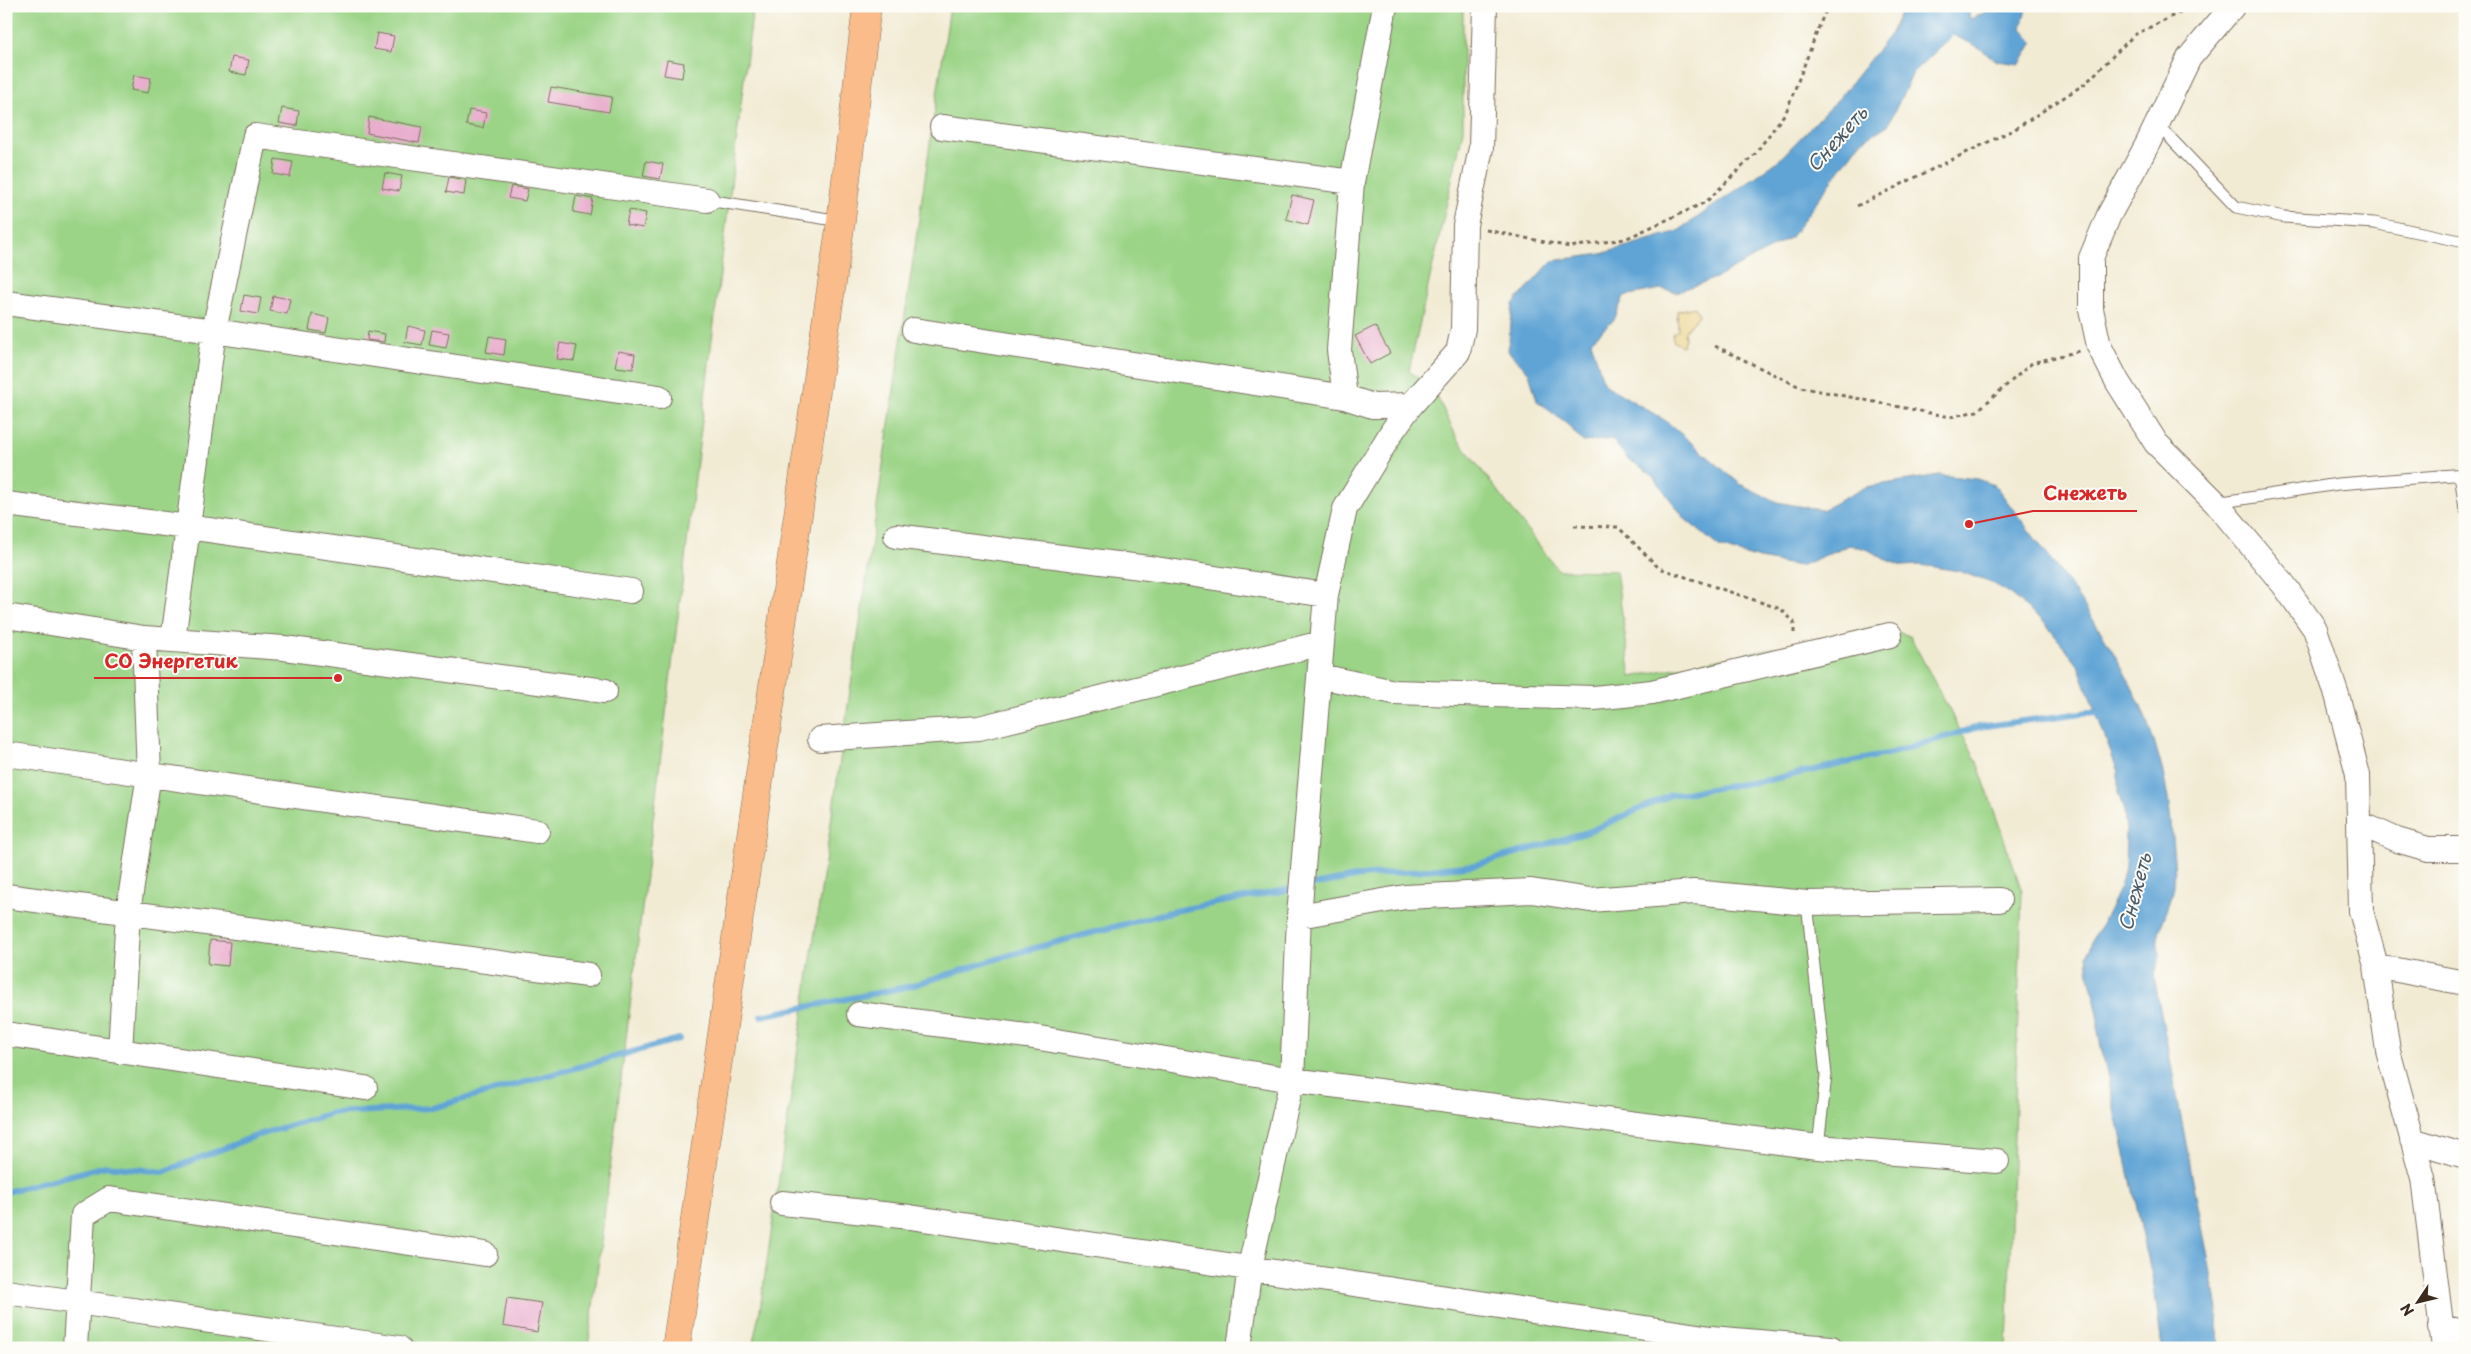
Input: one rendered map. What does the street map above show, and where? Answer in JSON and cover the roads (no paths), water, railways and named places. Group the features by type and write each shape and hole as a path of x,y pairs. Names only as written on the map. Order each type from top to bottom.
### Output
{"main road":[{"path":"676,1348 840,221 867,6"}],"street":[{"path":"1345,397 1339,350 1352,182 1385,6"},
{"path":"1239,1348 1250,1267 1292,1080 1299,916 1326,595 1345,509 1393,430 1411,405 1458,352 1463,329 1464,225 1482,148 1485,6"},
{"path":"2233,6 2189,58 2158,124 2109,215 2090,258 2091,309 2099,346 2117,381 2156,443 2216,503 2284,585 2315,629 2337,695 2358,775 2361,912 2376,966 2388,1050 2423,1178 2442,1337 2465,1332"},
{"path":"942,127 1352,182"},
{"path":"173,640 214,331 256,136 707,200"},
{"path":"6,303 214,331 659,397"},
{"path":"914,330 1345,397 1373,406 1411,405"},
{"path":"6,504 188,527 631,591"},
{"path":"896,536 1156,569 1326,595"},
{"path":"6,616 144,638 284,648 605,691"},
{"path":"1320,676 1394,692 1594,698 1652,692 1890,635"},
{"path":"120,1052 128,912 149,774 144,638"},
{"path":"820,739 979,728 1322,643"},
{"path":"6,754 537,831"},
{"path":"2359,823 2398,840 2428,849 2465,849"},
{"path":"1299,916 1406,897 1531,891 1590,900 1694,892 1807,903 1999,900"},
{"path":"6,896 588,975"},
{"path":"2376,966 2465,982"},
{"path":"859,1014 1027,1036 1292,1080 1818,1147 1997,1161"},
{"path":"6,1034 365,1088"},
{"path":"2412,1140 2465,1156"},
{"path":"75,1348 83,1215 109,1199 485,1254"},
{"path":"782,1203 910,1217 1711,1338 1830,1348"},
{"path":"6,1292 398,1348"}],"lane":[{"path":"2158,124 2236,207 2284,218 2374,223 2465,242"},
{"path":"707,200 840,221"},
{"path":"2216,503 2338,484 2462,474 2465,509"},
{"path":"1807,903 1826,1074 1818,1147"}],"water":[{"path":"1903,6 1968,6 1970,19 1999,6 2027,6 2021,28 2033,42 2020,64 1997,61 1978,47 1953,35 1913,73 1888,125 1860,142 1791,237 1716,278 1676,292 1661,289 1624,296 1614,320 1591,341 1604,384 1666,421 1740,484 1777,502 1822,510 1866,487 1939,475 1977,479 1995,485 2056,566 2111,648 2134,691 2152,736 2165,784 2172,836 2175,879 2173,892 2158,939 2159,960 2154,977 2218,1309 2217,1327 2222,1348 2162,1348 2154,1285 2098,1033 2098,1014 2089,976 2087,955 2094,936 2120,887 2125,868 2126,831 2124,811 2118,792 2118,772 2078,665 2041,619 2010,594 1994,584 1959,571 1921,565 1902,566 1884,559 1867,549 1849,545 1800,566 1759,559 1719,547 1685,519 1651,474 1627,458 1612,439 1583,442 1568,425 1537,401 1529,373 1508,351 1513,304 1552,261 1601,254 1678,231 1778,161 1840,97 1891,33"}],"waterway":[{"path":"1307,886 1361,876 1475,865 1588,832 1671,795 1769,780 1891,753 1979,727 2089,712 2104,715"},
{"path":"761,1016 911,986 1016,953 1174,911 1297,888"},
{"path":"6,1192 106,1166 163,1172 258,1135 332,1113 432,1108 679,1039"}],"place":[{"name":"Снежеть","path":"1969,524"},
{"name":"СО Энергетик","path":"338,678"}]}
